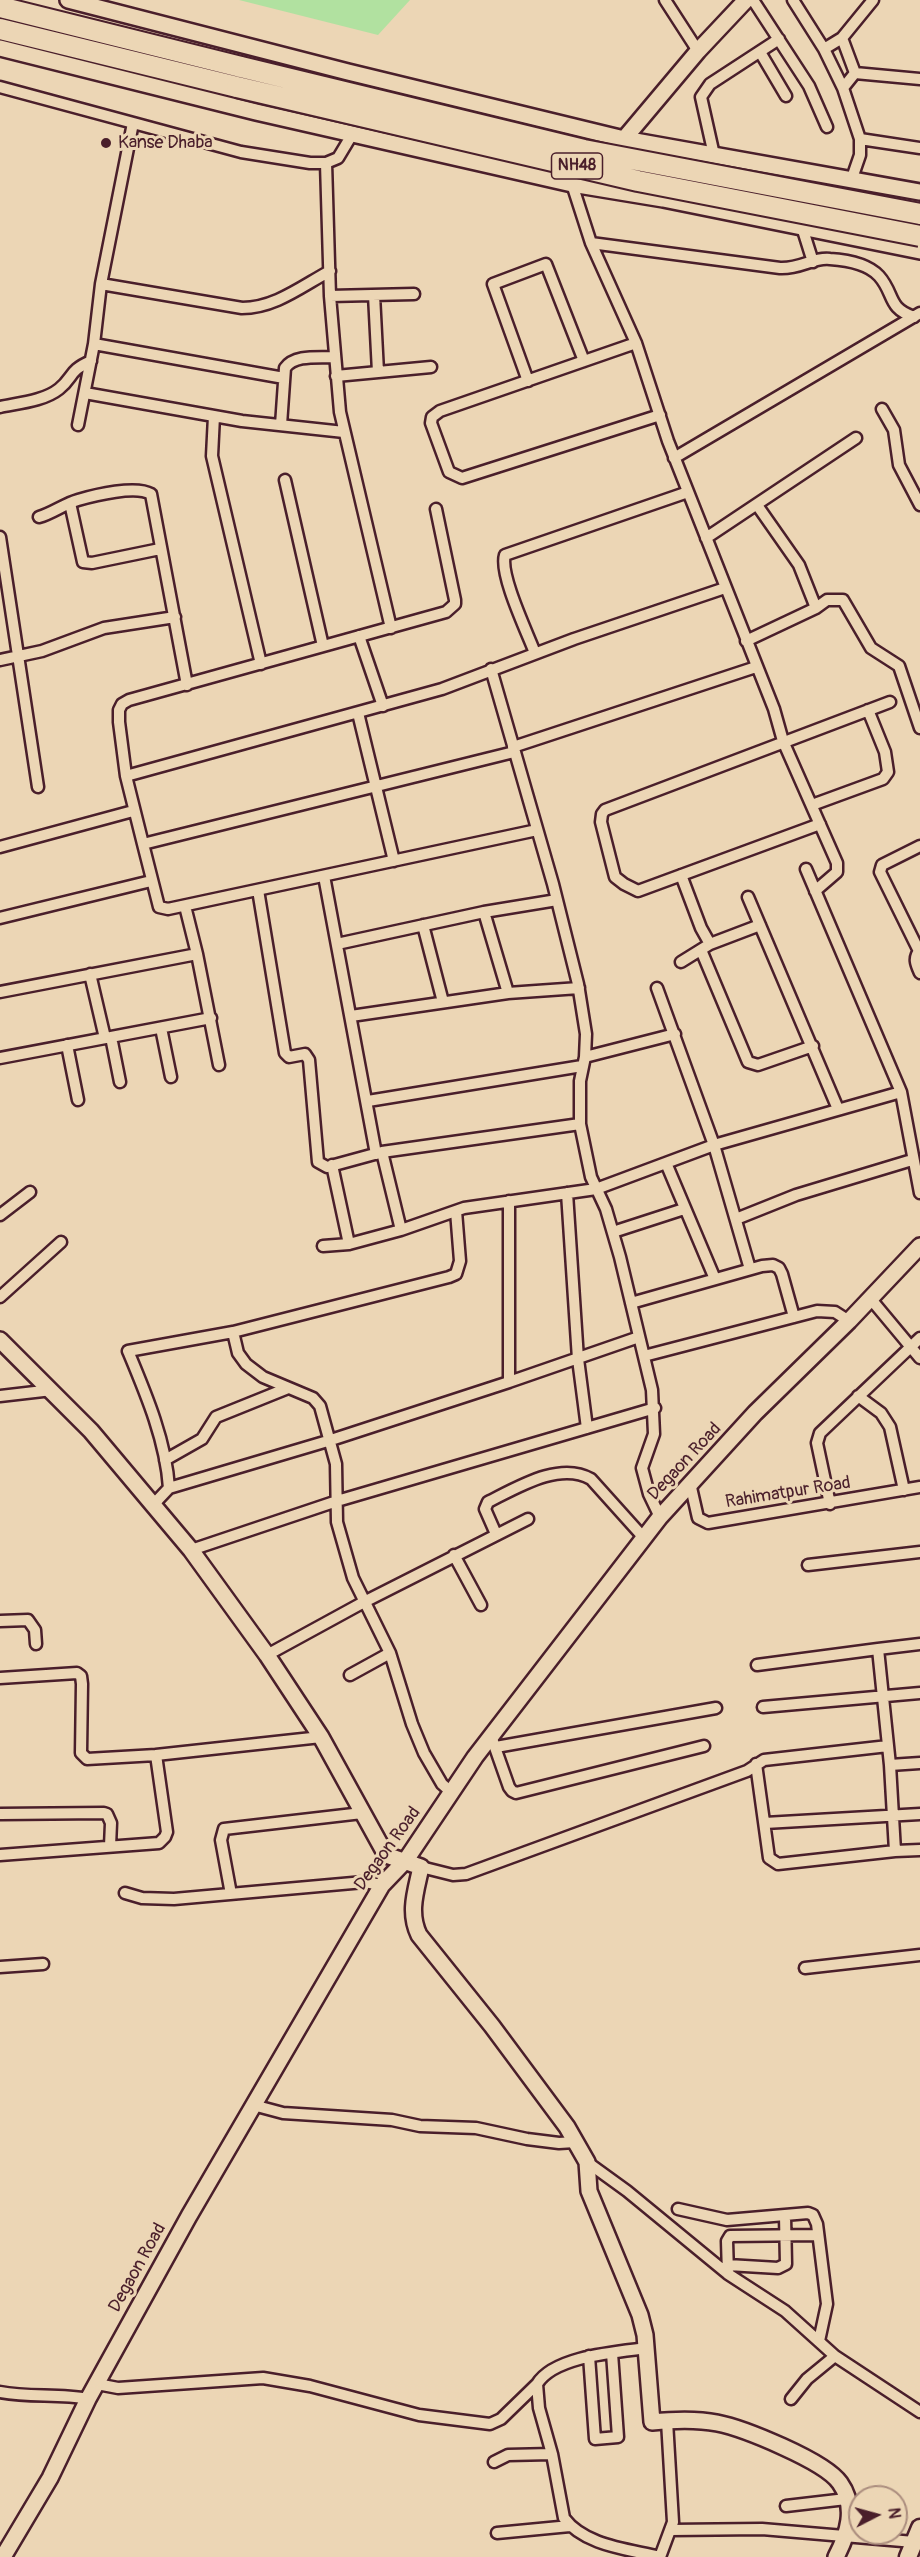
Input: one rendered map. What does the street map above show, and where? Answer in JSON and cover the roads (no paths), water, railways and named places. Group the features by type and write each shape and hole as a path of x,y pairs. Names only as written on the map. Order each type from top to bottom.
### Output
{"highway":[{"name":"NH48","path":"0,7 584,150 920,214"},
{"name":"NH48","path":"0,29 638,181 920,236"}],"street":[{"path":"68,0 624,140 920,192"},
{"path":"665,0 698,51"},
{"path":"624,140 698,51 746,0"},
{"path":"753,0 809,86 827,127"},
{"path":"793,0 824,49 843,88 860,140 860,156 852,181"},
{"path":"824,49 842,38 873,0"},
{"path":"842,38 855,73"},
{"path":"714,155 701,97 710,84 779,39"},
{"path":"0,48 256,112 572,184 920,251"},
{"path":"760,52 786,96"},
{"path":"843,88 855,73"},
{"path":"855,73 920,79"},
{"path":"0,87 241,152 310,164 326,163 338,158 353,134"},
{"path":"78,425 94,344 101,285 133,123"},
{"path":"584,130 572,184 591,243 636,343 674,458 774,709 783,741 838,869 833,877 815,891"},
{"path":"860,140 920,148"},
{"path":"326,163 330,296 336,376 344,432 391,628"},
{"path":"802,227 813,262"},
{"path":"591,243 780,268 797,268 830,259 869,268 885,284 900,313 917,315"},
{"path":"528,381 493,284 546,264 584,361"},
{"path":"101,285 242,308 257,308 269,305 330,271"},
{"path":"330,296 414,294"},
{"path":"374,295 378,372"},
{"path":"674,458 917,315"},
{"path":"636,343 440,411 432,417 431,423 449,472 456,477 468,477 660,415"},
{"path":"94,344 284,378"},
{"path":"281,425 285,368 296,359 335,357"},
{"path":"0,407 52,394 61,387 72,372 91,361"},
{"path":"336,376 431,367"},
{"path":"85,393 214,416 344,432"},
{"path":"882,409 894,430 899,465 920,505"},
{"path":"214,416 212,456 261,664"},
{"path":"706,538 856,438"},
{"path":"285,480 323,646"},
{"path":"39,517 70,503 134,489 144,490 151,494 187,685"},
{"path":"535,653 507,579 503,561 505,555 688,492"},
{"path":"70,503 83,562 92,563 160,549"},
{"path":"756,505 799,565 816,608"},
{"path":"436,509 455,604 446,612 122,704 119,710 119,722 126,776 159,907 168,909 185,906 537,830"},
{"path":"0,537 20,656 38,787"},
{"path":"126,776 442,689 535,653 725,588"},
{"path":"746,641 816,608 827,600 843,600 871,648 899,666 920,728"},
{"path":"0,660 20,656 104,628 175,617"},
{"path":"359,636 383,706"},
{"path":"143,844 376,787 513,750 756,667"},
{"path":"491,669 557,900 579,988 586,1034 580,1124 596,1189 606,1209 613,1232 655,1408 654,1434 642,1468 649,1494 660,1517"},
{"path":"820,824 638,891 615,877 601,822 605,810 890,702"},
{"path":"812,805 883,779 888,772 885,752 868,710"},
{"path":"358,713 394,861"},
{"path":"0,847 133,811"},
{"path":"920,846 882,865 880,872 920,950 915,956 915,963 920,973"},
{"path":"806,869 901,1092 920,1193"},
{"path":"681,875 748,1062 758,1065 813,1046"},
{"path":"324,876 379,1153 401,1230"},
{"path":"0,918 151,881"},
{"path":"258,890 285,1053 289,1057 305,1054 308,1056 318,1162 323,1166 379,1153 580,1124"},
{"path":"748,897 838,1109"},
{"path":"337,944 484,912 557,900"},
{"path":"185,906 211,1018 219,1065"},
{"path":"484,912 508,993"},
{"path":"681,962 706,947 760,925"},
{"path":"423,926 443,1002"},
{"path":"0,992 197,954"},
{"path":"90,974 120,1082"},
{"path":"351,1016 508,993 579,988"},
{"path":"657,988 714,1145 750,1269"},
{"path":"0,1058 211,1018"},
{"path":"160,1028 171,1077"},
{"path":"368,1101 584,1061 675,1034"},
{"path":"67,1045 78,1100"},
{"path":"323,1246 349,1244 401,1230 456,1211 596,1189 714,1145 901,1092"},
{"path":"736,1219 796,1195 912,1160"},
{"path":"666,1163 715,1279"},
{"path":"332,1165 349,1244"},
{"path":"0,1215 30,1192"},
{"path":"567,1193 577,1310 578,1359 587,1428"},
{"path":"509,1382 510,1201"},
{"path":"613,1232 684,1209"},
{"path":"169,1488 165,1460 146,1394 128,1351 233,1332 456,1274 460,1261 456,1211"},
{"path":"0,1297 61,1242"},
{"name":"Degaon Road","path":"3,2557 50,2478 88,2399 253,2105 382,1885 406,1860 451,1792 494,1741 660,1517 755,1413 849,1321 920,1246"},
{"path":"631,1303 750,1269 773,1265 779,1268 794,1317"},
{"path":"870,1298 920,1358"},
{"path":"644,1356 817,1311 835,1312 849,1321"},
{"path":"233,1332 238,1353 246,1364 263,1377 313,1398 320,1406 336,1464 337,1522 352,1578 390,1653 409,1715 424,1753 442,1784 451,1792"},
{"path":"152,1506 169,1488 331,1440 639,1337"},
{"path":"830,1504 817,1438 920,1338"},
{"path":"1,1342 91,1431 190,1550 267,1655 321,1737 386,1855 392,1859 406,1860 421,1867 453,1875 465,1874 747,1771 756,1764 773,1758 888,1746"},
{"path":"165,1460 202,1439 216,1417 288,1388"},
{"path":"0,1396 52,1390"},
{"path":"858,1396 881,1413 890,1427 904,1490"},
{"path":"190,1550 337,1501 655,1408"},
{"path":"496,1533 485,1509 488,1502 535,1480 567,1472 583,1474 591,1479 644,1538"},
{"name":"Rahimatpur Road","path":"690,1483 699,1518 708,1523 920,1487"},
{"path":"267,1655 496,1533 528,1519"},
{"path":"808,1565 920,1552"},
{"path":"454,1555 481,1605"},
{"path":"0,1621 28,1620 35,1630 36,1644"},
{"path":"757,1665 920,1644"},
{"path":"878,1648 896,1851"},
{"path":"351,1675 390,1653"},
{"path":"0,1677 77,1673 82,1684 81,1753 84,1757 91,1759 156,1755 321,1737"},
{"path":"763,1707 920,1693"},
{"path":"704,1746 516,1792 509,1787 494,1741 716,1707"},
{"path":"0,1855 159,1843 165,1837 156,1755"},
{"path":"890,1765 920,1763"},
{"path":"756,1764 769,1858 778,1864 920,1850"},
{"path":"0,1814 104,1813 111,1823 110,1846"},
{"path":"231,1894 221,1840 224,1829 362,1813"},
{"path":"765,1823 920,1814"},
{"path":"421,1867 412,1913 413,1923 419,1935 492,2026 587,2162 779,2306 835,2356 920,2412"},
{"path":"124,1893 157,1899 364,1882 382,1885"},
{"path":"805,1968 920,1955"},
{"path":"0,1967 43,1964"},
{"path":"253,2105 283,2113 392,2120 427,2126 476,2128 527,2139 559,2143 575,2142"},
{"path":"587,2162 589,2191 640,2316 646,2348 652,2422 716,2422 776,2444 810,2460 839,2482 846,2499 849,2511 847,2535 836,2557"},
{"path":"678,2209 727,2220 808,2213 816,2217 826,2304 819,2341"},
{"path":"728,2270 786,2264 785,2216"},
{"path":"728,2270 730,2236 818,2235"},
{"path":"97,2384 118,2388 273,2379 310,2386 410,2413 490,2424 501,2419 549,2371 589,2356 646,2348"},
{"path":"589,2356 595,2439 618,2437 612,2353"},
{"path":"791,2400 807,2379 835,2356"},
{"path":"537,2384 539,2408 552,2454 561,2510 570,2526 591,2540 660,2557 672,2530 674,2514 667,2421"},
{"path":"0,2392 35,2397 69,2395 88,2399"},
{"path":"494,2462 508,2455 552,2454"},
{"path":"786,2506 846,2499"},
{"path":"497,2533 570,2526"},
{"path":"672,2530 762,2529 914,2542"}],"place":[{"name":"Kanse Dhaba","path":"106,143"}]}
